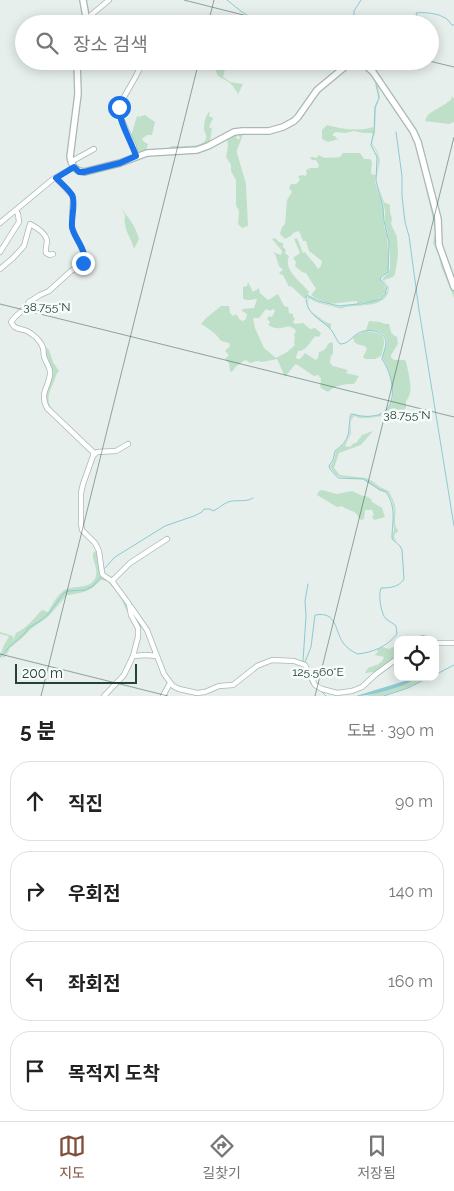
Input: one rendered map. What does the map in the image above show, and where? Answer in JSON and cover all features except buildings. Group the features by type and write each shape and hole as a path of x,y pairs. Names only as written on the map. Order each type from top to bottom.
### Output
{"street":[{"path":"84,0 86,15"},
{"path":"92,15 109,0"},
{"path":"77,70 78,94 70,151 72,165 79,172 157,152 197,150 234,132 269,131 283,127 298,117 317,90 341,70"},
{"path":"136,156 119,112 121,102 139,70"},
{"path":"371,70 413,130 418,142 438,219 439,245 454,287"},
{"path":"0,223 72,165 74,160 94,149"},
{"path":"56,178 72,195 72,228 85,256 84,260 82,265 49,291 29,302 11,322 14,327 27,331 41,344 44,359 50,371 44,393 47,408 90,449 93,456"},
{"path":"0,252 18,222 16,211"},
{"path":"0,269 24,246 30,224 38,228 45,236 46,253 52,254"},
{"path":"128,444 116,451 96,452 93,456 81,494 82,530 95,543 99,551 102,573 112,581 147,630 164,674 173,686 197,693 219,686 233,685 257,666 272,660 294,661 305,665 315,685 337,693 352,691 362,687 394,661"},
{"path":"112,581 130,563 167,539"},
{"path":"104,696 124,675 133,656 138,628 131,615 129,604"},
{"path":"439,643 454,643"},
{"path":"133,656 157,656"},
{"path":"163,696 170,683"}],"green space":[{"path":"216,70 225,70 223,77 230,82 243,84 238,94 231,84 217,75"},
{"path":"376,81 417,141 437,223 438,238 454,290 454,298 433,243 435,233 433,219 414,140 378,85 380,97 376,108 375,134 372,143 380,160 377,177 378,159 371,143 374,132 375,107 379,98"},
{"path":"452,96 454,99 454,122 449,124 425,121 429,114 451,100"},
{"path":"210,111 209,116 213,118 209,127 212,129 210,141 214,139 214,141 199,149 137,154 131,136 137,116 145,115 155,122 152,135 147,135 142,139 148,144 146,151 202,143 205,141 205,122"},
{"path":"327,125 350,129 373,127 373,133 336,132 333,136 339,139 328,142 322,139 322,130"},
{"path":"244,132 237,150 246,184 248,226 242,228 238,224 239,211 236,205 236,180 226,157 227,137 236,134 237,139 240,139 238,133"},
{"path":"343,153 360,153 364,159 370,159 372,162 371,174 376,175 375,182 383,208 384,226 387,235 389,268 387,273 381,276 380,279 386,289 381,297 371,302 357,304 357,301 327,303 311,295 316,289 306,273 295,266 296,262 293,258 300,253 294,239 297,238 303,253 305,252 318,269 322,261 309,251 306,241 303,241 299,231 285,239 280,234 285,224 287,200 292,192 289,188 291,184 296,184 300,180 298,176 305,176 307,174 306,170 318,168 319,165 316,160 310,158 317,158 318,155 325,158 340,157"},
{"path":"377,183 384,202 390,205 391,224 397,237 398,255 395,274 393,277 384,280 389,288 387,295 378,302 363,305 382,298 388,290 387,285 382,279 390,269 388,234 385,223 385,210"},
{"path":"121,208 138,235 139,239 134,249 126,227 125,215"},
{"path":"275,238 283,243 283,247 286,250 285,253 289,256 288,266 294,276 309,292 305,299 291,286 289,287 283,275 279,273 283,270 279,266 275,254 272,252 281,255 282,251 272,239"},
{"path":"248,282 253,292 259,288 260,293 268,300 278,294 284,306 288,307 289,313 293,314 295,319 293,322 295,324 303,323 310,329 315,328 321,333 306,348 298,351 297,359 300,359 305,353 316,360 319,352 325,349 331,342 333,343 333,354 330,363 333,366 348,370 346,373 359,376 354,384 340,385 328,392 321,388 321,379 318,375 314,376 296,364 285,377 277,359 250,363 246,360 230,372 229,363 225,359 229,355 225,351 230,346 229,343 221,341 215,333 201,324 221,306 229,306 230,313 233,316 236,314 243,321 246,319 247,314 242,311 243,309 254,308 257,299 248,300 243,298 243,287 247,286","holes":["266,309 270,311 273,309 275,311 272,317 269,316 267,319 270,322 268,325 274,328 291,327 296,331 294,335 295,345 276,358 264,348 255,328 253,318 259,318"]},
{"path":"308,297 318,302 339,307 363,305 337,308 320,303 309,298 308,305"},
{"path":"311,310 314,314 331,324 331,329 315,316"},
{"path":"369,321 389,324 392,333 397,337 398,344 391,357 394,360 406,361 410,393 406,401 406,408 399,416 389,413 368,418 353,417 351,433 345,446 350,447 362,435 373,431 361,445 339,453 334,468 340,475 366,478 389,491 395,506 395,525 398,530 394,537 397,542 392,538 394,510 388,493 363,479 340,477 330,467 336,451 349,436 351,416 354,414 371,417 381,414 387,410 392,400 392,381 383,358 387,341 382,333 366,330"},
{"path":"365,331 377,333 383,337 384,344 381,356 375,359 365,359 363,357 367,349 365,346 354,341 353,338 356,335"},
{"path":"42,343 49,350 53,362 59,371 49,398 50,405 56,416 49,408 45,396 51,379"},
{"path":"322,490 337,494 352,491 366,496 382,508 385,517 374,520 372,510 365,510 364,519 361,520 357,514 342,506 337,507 317,495"},
{"path":"96,548 100,572 119,591 130,615 119,595 107,581 101,580 86,591 67,595 48,617 32,628 10,648 6,656 0,659 6,654 8,649 0,657 0,653 9,636 0,634 0,632 13,636 13,640 16,633 27,626 42,610 48,612 56,599 66,589 85,586 93,581 96,576 96,567 93,553 96,551"},
{"path":"383,647 389,649 394,647 394,660 375,673 365,673 368,668 383,660 384,657 375,655 378,651 377,649"},
{"path":"422,681 383,696 366,696 412,682"}],"water":[{"path":"405,681 412,681 389,690 356,696"}],"waterway":[{"path":"227,0 247,15"},
{"path":"354,15 354,11 361,0"},
{"path":"417,15 416,13 440,15 454,25"},
{"path":"305,662 311,647 315,615 328,616 332,619 344,644 357,654 374,650 389,642 397,634 396,626 384,617 380,591 381,588 397,585 404,579 402,550 392,539 393,509 386,492 363,479 338,478 329,466 335,451 347,438 351,414 361,416 378,415 390,405 392,397 391,381 382,359 386,345 385,338 379,332 365,331 340,344 332,331 311,312 306,296 339,306 363,304 380,299 385,294 387,287 380,279 388,272 389,242 376,181 377,157 371,145 375,107 379,98 376,81"},
{"path":"396,132 402,176 405,222 409,236 454,526"},
{"path":"104,569 115,557 165,526 194,516 204,509 213,511 228,502 253,498"},
{"path":"0,657 28,628 49,613 64,593 85,590 93,586 101,577"},
{"path":"304,662 305,601 308,584"},
{"path":"439,673 454,665"},
{"path":"306,671 308,678 316,688"},
{"path":"384,696 422,681"},
{"path":"319,689 326,696"}],"route":[{"path":"83,263 85,256 72,228 72,195 56,178 74,167 79,172 84,172 120,163 136,156 120,116 119,107"}]}
